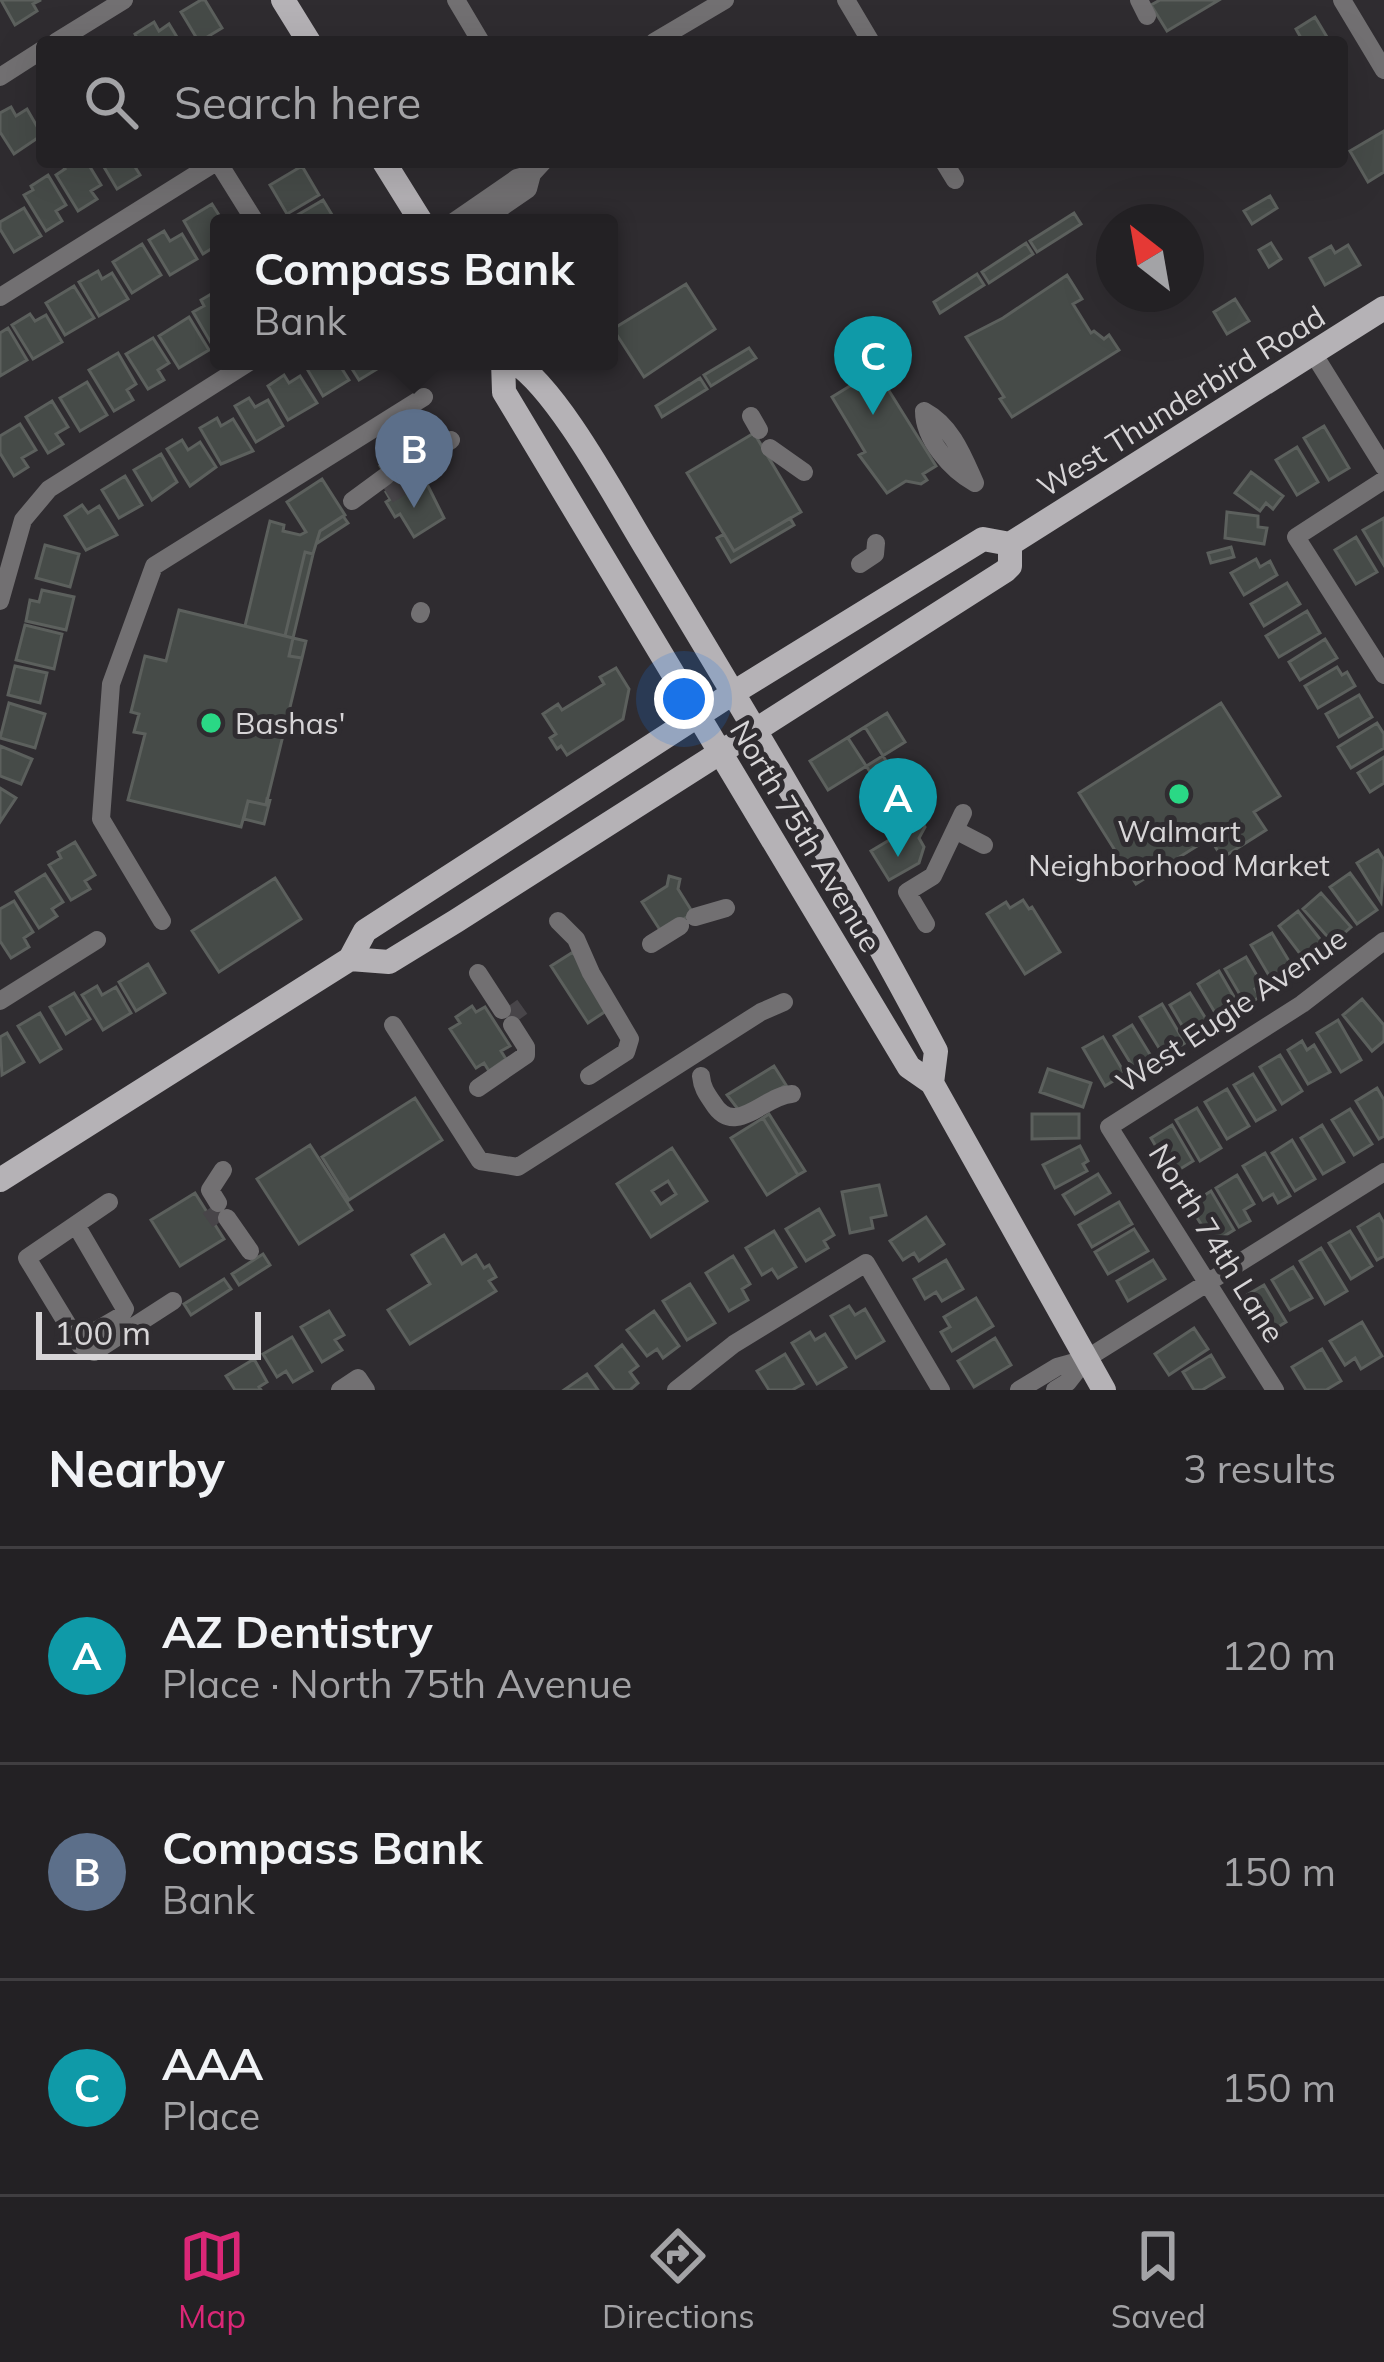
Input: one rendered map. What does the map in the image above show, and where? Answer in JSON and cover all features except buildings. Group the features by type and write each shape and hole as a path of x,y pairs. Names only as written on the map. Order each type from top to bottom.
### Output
{"main road":[{"path":"283,0 305,36"},
{"path":"388,168 416,214"},
{"name":"West Thunderbird Road","path":"0,1180 350,959 365,932 733,693 983,539 1010,544 1384,308"},
{"name":"North 75th Avenue","path":"503,370 504,392 909,1067 932,1084 1104,1390"},
{"name":"North 75th Avenue","path":"527,370 594,463 843,879 936,1051 932,1084"},
{"name":"West Thunderbird Road","path":"350,959 389,962 1008,569 1010,544"}],"street":[{"path":"66,36 124,0"},
{"path":"456,0 477,36"},
{"path":"664,36 725,0"},
{"path":"846,0 868,36"},
{"path":"1342,0 1384,70"},
{"path":"0,76 36,54"},
{"path":"0,297 207,168"},
{"path":"221,168 250,214"},
{"path":"486,214 517,178 537,168"},
{"path":"948,168 955,180"},
{"path":"471,214 496,202"},
{"path":"1313,353 1384,467"},
{"path":"0,598 23,520 50,489 237,370"},
{"path":"162,921 101,819 110,684 154,566 424,397"},
{"path":"760,431 805,472"},
{"path":"389,479 451,440"},
{"path":"1384,480 1296,537 1384,675"},
{"path":"860,564 875,554 876,543"},
{"path":"926,924 907,892 933,876 959,821 984,845"},
{"path":"654,947 726,908"},
{"path":"558,921 577,939 630,1039 626,1052 589,1076"},
{"path":"0,1001 97,940"},
{"name":"West Eugie Avenue","path":"1109,1127 1333,984 1384,941"},
{"path":"478,973 526,1055 478,1088"},
{"path":"393,1025 480,1161 518,1167 761,1012 784,1002"},
{"path":"700,1076 718,1112 730,1118 745,1116 781,1094 792,1094"},
{"name":"North 74th Lane","path":"1109,1127 1275,1390"},
{"path":"223,1170 220,1211 250,1251"},
{"path":"1019,1390 1057,1367 1086,1359 1384,1172"},
{"path":"109,1202 26,1258 78,1341 94,1352 173,1301"},
{"path":"76,1225 125,1309 78,1341"},
{"path":"676,1390 734,1344 866,1263 941,1390"},
{"path":"1054,1390 1068,1382 1086,1359"},
{"path":"340,1390 362,1384"}],"tunnel":[{"path":"388,495 410,481"},
{"path":"510,1005 520,1019"},
{"path":"210,1208 220,1222"}],"place":[{"name":"AAA","path":"873,415"},
{"name":"Compass Bank","path":"414,508"},
{"name":"Bashas'","path":"211,723"},
{"name":"Walmart Neighborhood Market","path":"1179,794"},
{"name":"AZ Dentistry","path":"898,857"}]}
